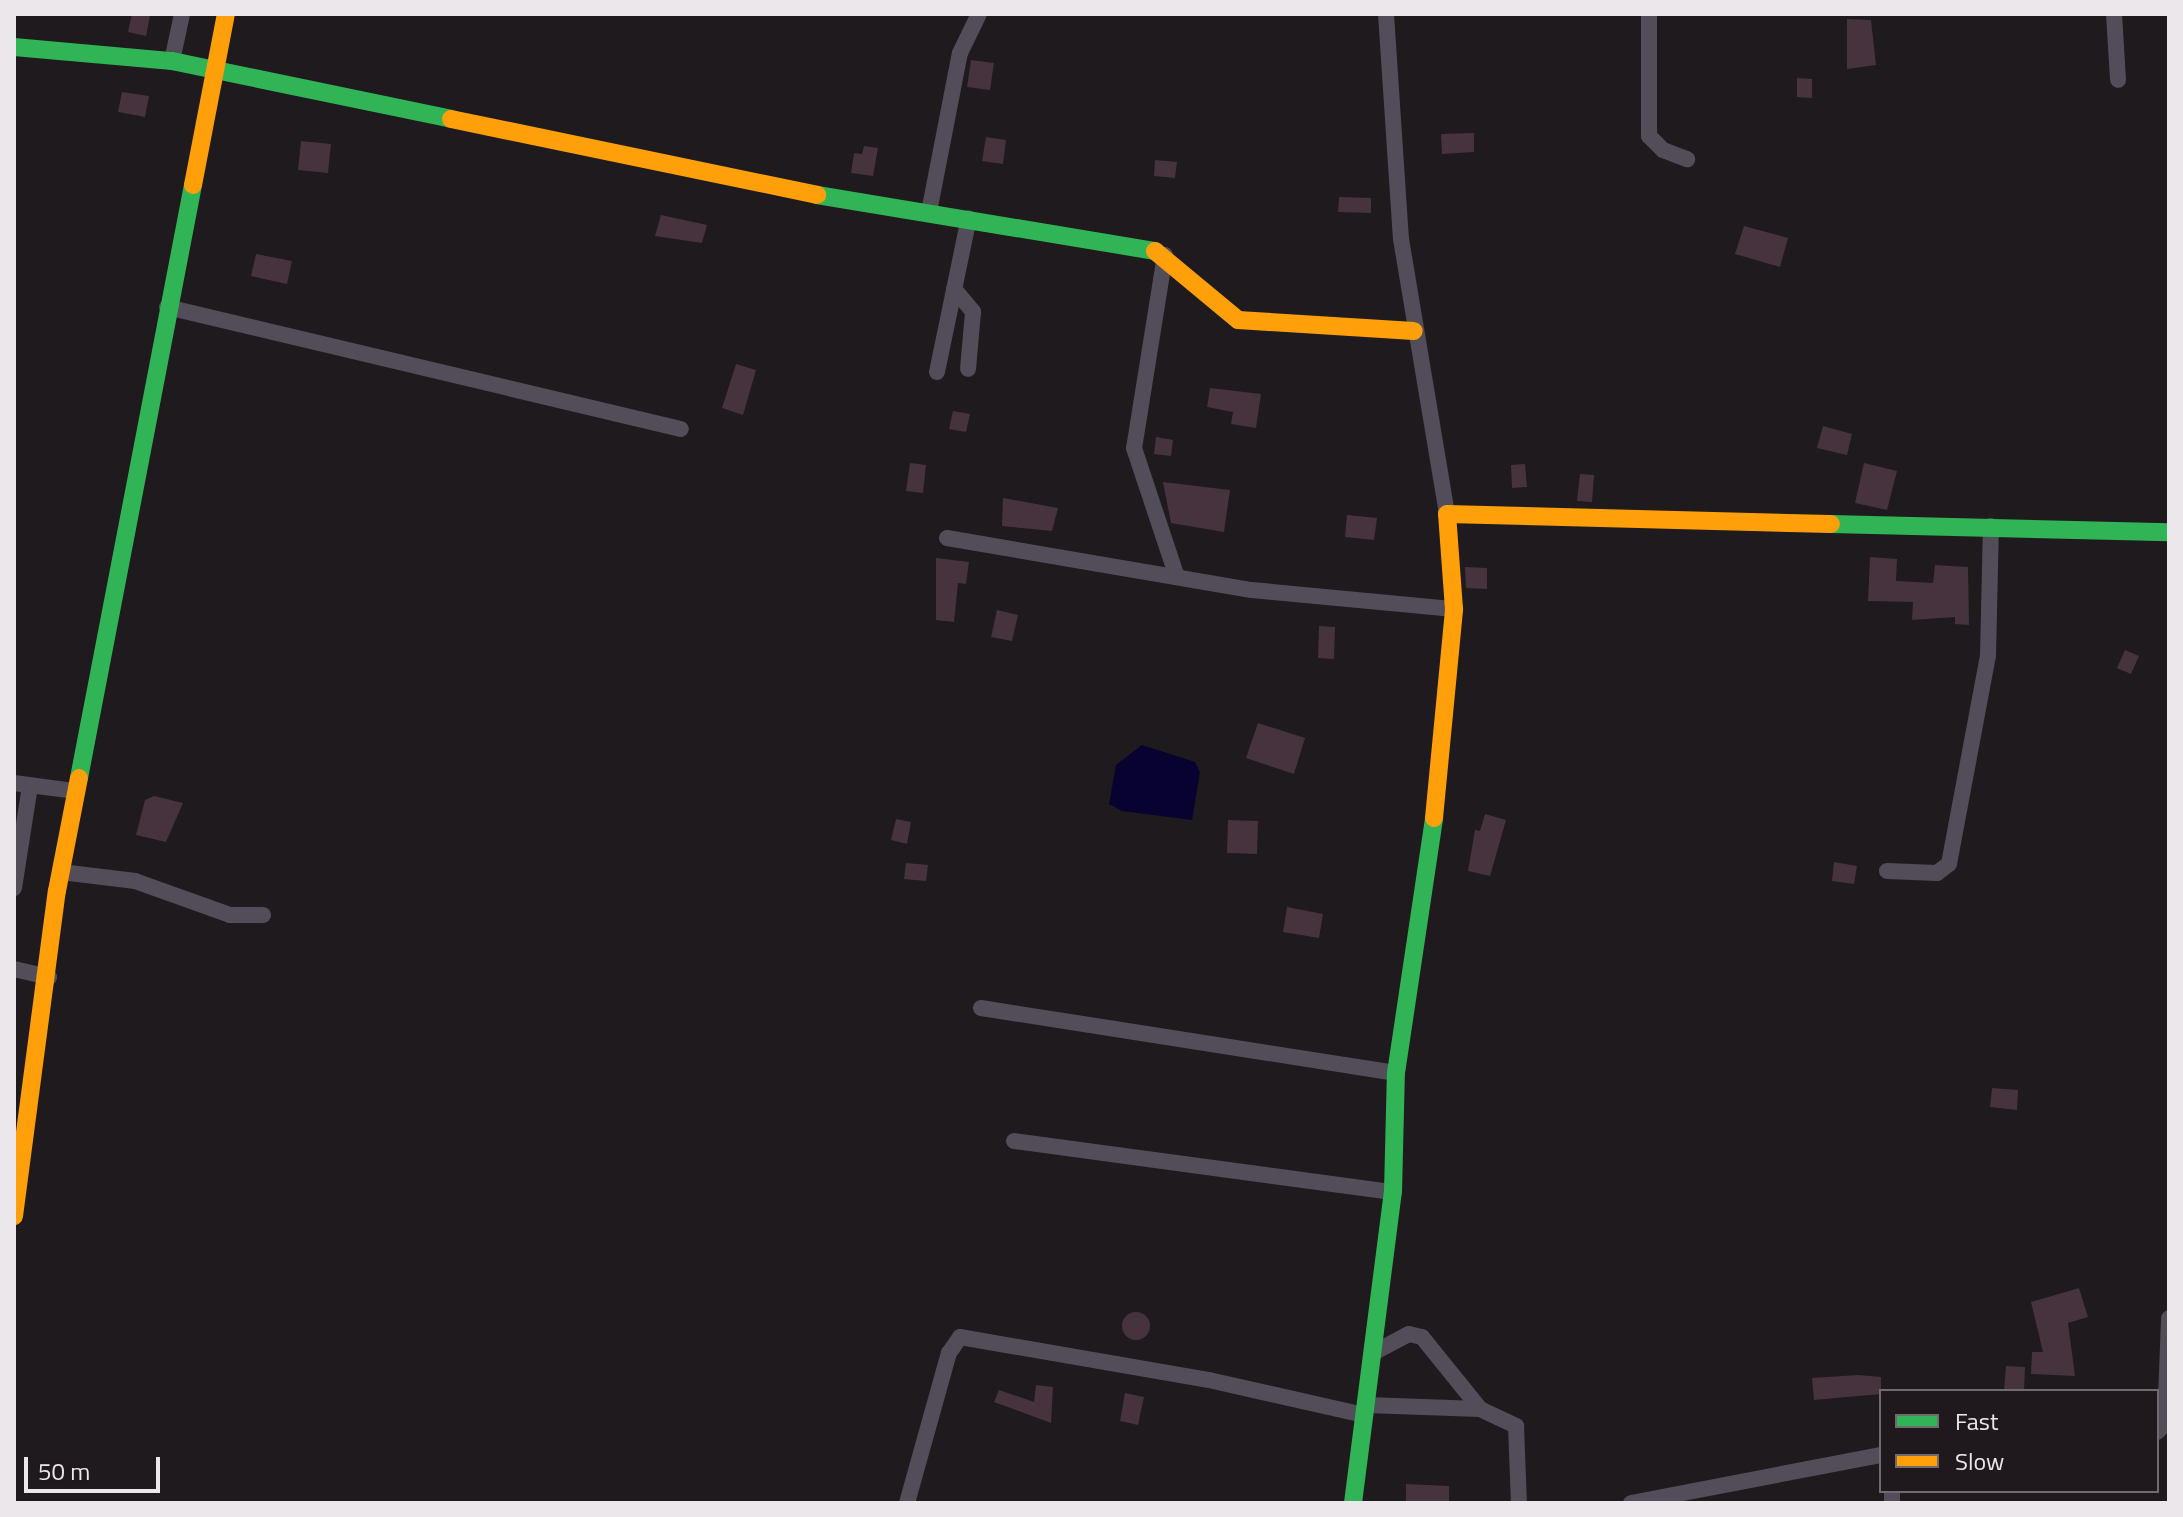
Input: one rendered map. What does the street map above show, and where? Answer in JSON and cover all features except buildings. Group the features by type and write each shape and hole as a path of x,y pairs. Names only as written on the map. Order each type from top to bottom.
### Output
{"street":[{"path":"172,61 182,14"},
{"path":"14,1216 75,791 226,14"},
{"path":"929,212 960,53 979,14"},
{"path":"1353,1503 1375,1352 1393,1192 1396,1073 1439,787 1454,609 1447,514 1401,239 1386,14"},
{"path":"1649,14 1649,136 1663,150 1687,159"},
{"path":"2114,14 2118,80"},
{"path":"14,47 172,61 766,185 969,218 1165,255 1238,320 1414,331"},
{"path":"937,372 969,218"},
{"path":"1165,255 1134,461 1177,577"},
{"path":"954,289 973,312 968,369"},
{"path":"167,307 681,429"},
{"path":"1447,514 2169,532"},
{"path":"1887,871 1937,873 1949,864 1988,656 1991,526"},
{"path":"947,538 1177,577 1454,609"},
{"path":"14,888 22,784 75,791"},
{"path":"61,872 135,881 230,915 263,915"},
{"path":"14,969 49,977"},
{"path":"981,1008 1396,1073"},
{"path":"1014,1141 1393,1192"},
{"path":"2159,1430 2165,1424 2169,1317"},
{"path":"1375,1352 1409,1334 1422,1337 1480,1409"},
{"path":"907,1503 949,1353 960,1337 1365,1410 1480,1409 1511,1421 1519,1432 1519,1503"},
{"path":"1631,1503 1879,1455"}],"shaded area":[{"path":"1142,745 1195,762 1200,772 1192,820 1122,811 1109,804 1116,765"}],"traffic: fast":[{"path":"14,47 172,61 451,119"},
{"path":"79,778 193,185"},
{"path":"817,195 1155,251"},
{"path":"1831,524 2169,532"},
{"path":"1353,1503 1393,1192 1396,1073 1434,818"}],"traffic: slow":[{"path":"193,185 226,14"},
{"path":"451,119 817,195"},
{"path":"1155,251 1238,320 1414,331"},
{"path":"1434,818 1454,609 1447,514 1831,524"},
{"path":"14,1216 57,891 79,778"}]}
